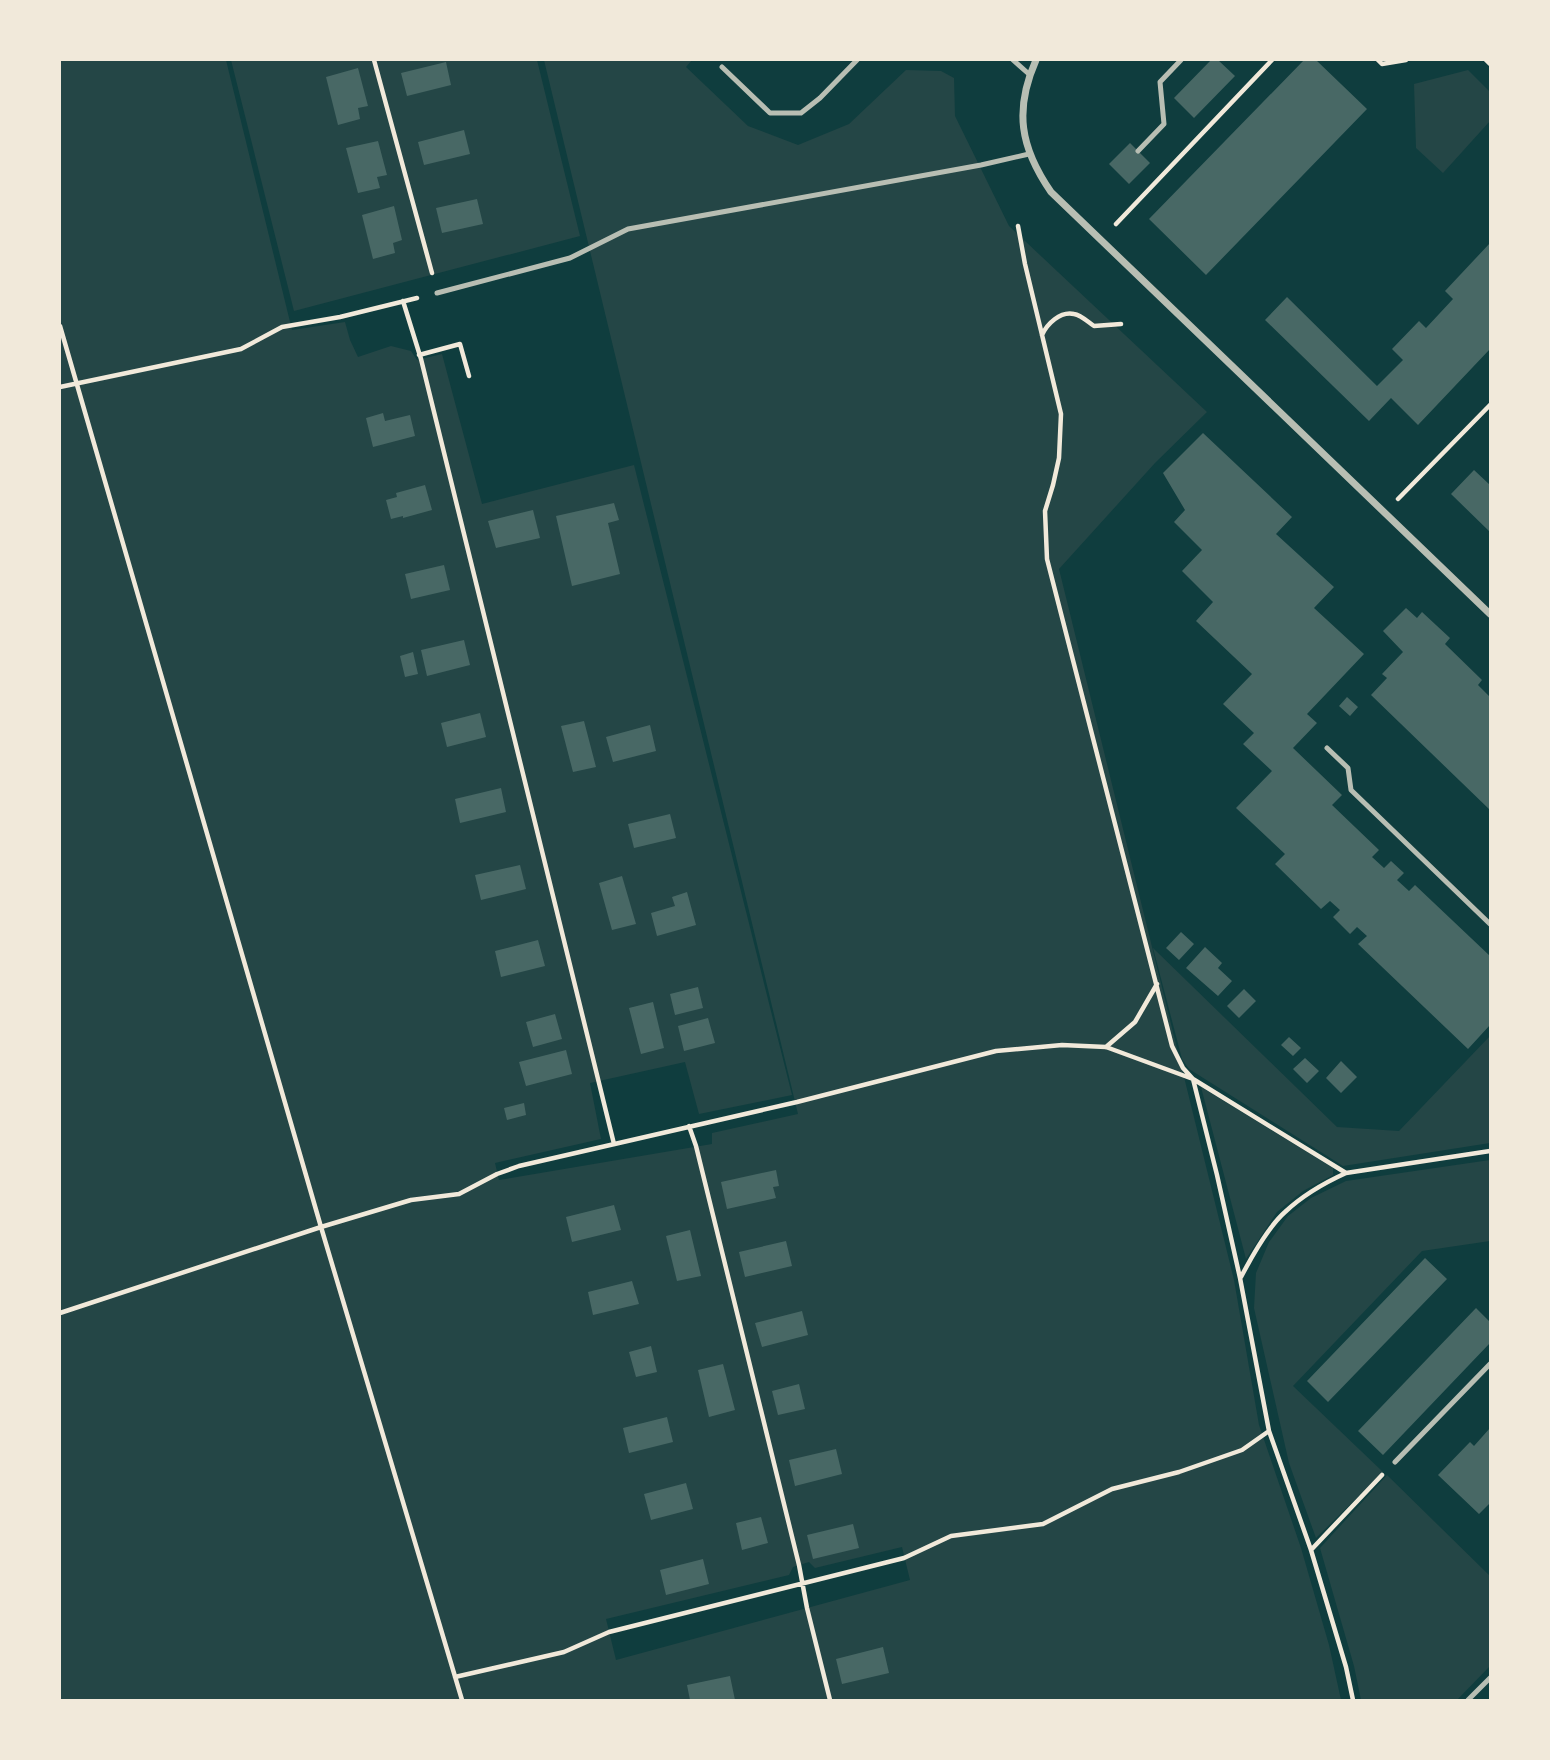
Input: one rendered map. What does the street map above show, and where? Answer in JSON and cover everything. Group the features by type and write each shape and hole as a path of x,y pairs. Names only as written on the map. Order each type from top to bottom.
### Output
{"street":[{"path":"1036,60 1023,105 1023,126 1029,154 1051,192 1490,614"}],"lane":[{"path":"722,67 770,113 801,113 820,99 857,60"},
{"path":"1013,60 1030,75"},
{"path":"1138,151 1164,124 1160,82 1181,60"},
{"path":"437,292 570,258 628,229 1029,154"},
{"path":"1327,748 1348,768 1351,790 1490,924"},
{"path":"1395,1462 1490,1364"},
{"path":"1468,1700 1490,1678"}],"path":[{"path":"374,60 432,275"},
{"path":"1101,240 1272,60"},
{"path":"1378,60 1382,64 1406,60"},
{"path":"1486,60 1490,64"},
{"path":"1018,226 1061,414 1059,458 1045,511 1047,559 1172,1046 1183,1068 1193,1079 1240,1278 1269,1431 1311,1550 1346,1667 1353,1700"},
{"path":"60,387 241,349 282,327 340,317 437,292"},
{"path":"403,301 419,355 614,1144"},
{"path":"1042,336 1053,321 1073,313 1094,326 1121,324"},
{"path":"60,326 321,1227 462,1700"},
{"path":"419,355 460,344 469,376"},
{"path":"1385,512 1490,405"},
{"path":"1106,1047 1135,1022 1157,984"},
{"path":"60,1313 411,1200 459,1194 496,1174 519,1166 797,1102 996,1051 1062,1045 1106,1047 1193,1079 1346,1172"},
{"path":"688,1125 696,1146 830,1700"},
{"path":"1240,1278 1253,1254 1282,1214 1306,1195 1346,1172 1490,1151"},
{"path":"456,1677 564,1652 609,1632 904,1558 951,1536 1043,1524 1112,1489 1179,1472 1241,1450 1269,1431"},
{"path":"1311,1550 1395,1462"}],"shaded area":[{"path":"60,60 226,60 292,330 345,322 358,357 391,346 411,351 417,360 442,354 482,504 634,465 792,1095 699,1114 685,1062 590,1083 601,1139 495,1163 499,1180 712,1144 712,1133 798,1114 544,60 692,60 686,67 748,126 798,145 849,124 906,70 941,71 954,78 955,116 1009,226 1207,412 1155,463 1059,569 1234,1280 1259,1425 1301,1548 1329,1645 1341,1700 60,1700","holes":["902,1547 910,1580 616,1660 606,1619 789,1575 793,1567 809,1562 815,1568"]},
{"path":"231,60 537,60 580,236 294,311"},
{"path":"1468,70 1490,92 1490,121 1443,173 1416,148 1414,84"},
{"path":"1153,948 1337,1127 1399,1131 1490,1036 1490,1143 1343,1166 1189,1069 1182,1059"},
{"path":"1201,1087 1333,1168 1333,1175 1303,1191 1277,1212 1246,1259"},
{"path":"1490,1160 1490,1241 1422,1251 1293,1386 1383,1472 1316,1538 1289,1463 1254,1308 1256,1273 1269,1242 1288,1216 1311,1198 1346,1181"},
{"path":"1387,1475 1490,1576 1490,1666 1457,1700 1361,1700 1320,1548"}],"building":[{"path":"1211,60 1218,60 1235,76 1194,118 1174,98"},
{"path":"1304,60 1316,60 1367,109 1206,275 1149,219"},
{"path":"446,62 451,85 407,96 401,73"},
{"path":"358,68 368,106 358,108 360,119 338,125 326,77"},
{"path":"464,130 470,154 424,165 418,142"},
{"path":"378,141 387,175 377,177 380,188 358,193 346,148"},
{"path":"1130,143 1150,163 1129,184 1109,164"},
{"path":"477,199 483,224 442,233 436,208"},
{"path":"394,206 402,240 393,243 395,253 373,259 362,215"},
{"path":"1490,243 1490,349 1418,425 1391,398 1369,421 1265,320 1287,297 1377,386 1403,360 1392,349 1419,321 1426,328 1453,299 1445,291"},
{"path":"383,413 385,421 410,415 415,436 373,447 366,418"},
{"path":"1203,433 1292,517 1276,534 1334,587 1314,608 1364,654 1307,714 1317,723 1293,748 1342,795 1332,805 1379,850 1372,857 1384,868 1391,861 1404,873 1397,880 1409,891 1415,885 1490,956 1490,1025 1468,1049 1358,944 1367,936 1357,927 1350,934 1333,917 1340,910 1330,901 1321,909 1275,864 1285,854 1236,808 1272,771 1243,744 1254,733 1223,704 1252,674 1196,621 1213,602 1182,571 1202,550 1174,522 1185,510 1163,473"},
{"path":"1474,470 1490,485 1490,532 1451,494"},
{"path":"425,485 432,510 391,519 386,500 397,497 396,493"},
{"path":"614,503 619,520 608,523 620,574 572,586 556,516"},
{"path":"533,510 540,538 496,548 488,521"},
{"path":"444,565 450,590 411,599 405,574"},
{"path":"1406,608 1417,618 1422,612 1450,638 1445,644 1482,680 1478,685 1490,697 1490,810 1371,695 1387,678 1382,674 1403,652 1383,631"},
{"path":"464,640 470,665 427,676 421,650"},
{"path":"413,652 418,674 405,677 400,656"},
{"path":"1347,697 1358,707 1350,716 1339,706"},
{"path":"480,713 486,737 447,747 441,723"},
{"path":"584,721 596,767 573,772 561,726"},
{"path":"650,725 656,751 613,762 606,737"},
{"path":"501,788 506,812 460,823 455,799"},
{"path":"670,814 676,838 634,848 628,824"},
{"path":"520,865 526,889 481,900 475,875"},
{"path":"622,876 636,924 612,930 599,883"},
{"path":"687,892 696,925 657,936 651,913 675,906 672,897"},
{"path":"1181,932 1194,944 1179,960 1166,948"},
{"path":"538,940 545,966 501,977 495,951"},
{"path":"1205,947 1222,963 1218,968 1232,981 1218,996 1186,968"},
{"path":"698,987 703,1008 675,1015 670,994"},
{"path":"1244,989 1256,1001 1239,1018 1227,1006"},
{"path":"653,1002 664,1048 641,1054 629,1008"},
{"path":"555,1014 562,1039 533,1047 526,1022"},
{"path":"708,1018 715,1043 684,1051 678,1026"},
{"path":"1289,1037 1301,1048 1293,1056 1281,1045"},
{"path":"566,1050 572,1074 526,1086 519,1062"},
{"path":"1305,1058 1319,1071 1307,1083 1293,1069"},
{"path":"1341,1061 1357,1077 1341,1093 1326,1078"},
{"path":"524,1103 526,1115 507,1120 504,1108"},
{"path":"776,1170 779,1186 773,1187 776,1198 727,1209 721,1182"},
{"path":"614,1205 621,1230 572,1242 566,1217"},
{"path":"690,1230 701,1276 677,1281 666,1236"},
{"path":"786,1241 792,1266 745,1277 739,1252"},
{"path":"1425,1258 1447,1279 1328,1402 1307,1381"},
{"path":"632,1281 639,1304 593,1315 588,1292"},
{"path":"1476,1308 1490,1322 1490,1343 1383,1455 1358,1431"},
{"path":"802,1311 808,1335 762,1347 755,1323"},
{"path":"651,1346 657,1372 636,1377 629,1352"},
{"path":"723,1364 735,1410 709,1417 698,1370"},
{"path":"799,1384 805,1409 778,1415 772,1391"},
{"path":"667,1417 673,1442 629,1453 623,1428"},
{"path":"1490,1428 1490,1503 1479,1514 1438,1475 1470,1442 1474,1446"},
{"path":"836,1449 842,1474 795,1486 789,1460"},
{"path":"686,1483 693,1509 651,1520 644,1494"},
{"path":"761,1517 768,1543 742,1550 736,1523"},
{"path":"853,1524 859,1548 813,1559 807,1535"},
{"path":"703,1559 709,1584 666,1595 660,1570"},
{"path":"883,1647 889,1673 842,1684 836,1659"},
{"path":"730,1676 735,1700 690,1700 687,1685"}]}
